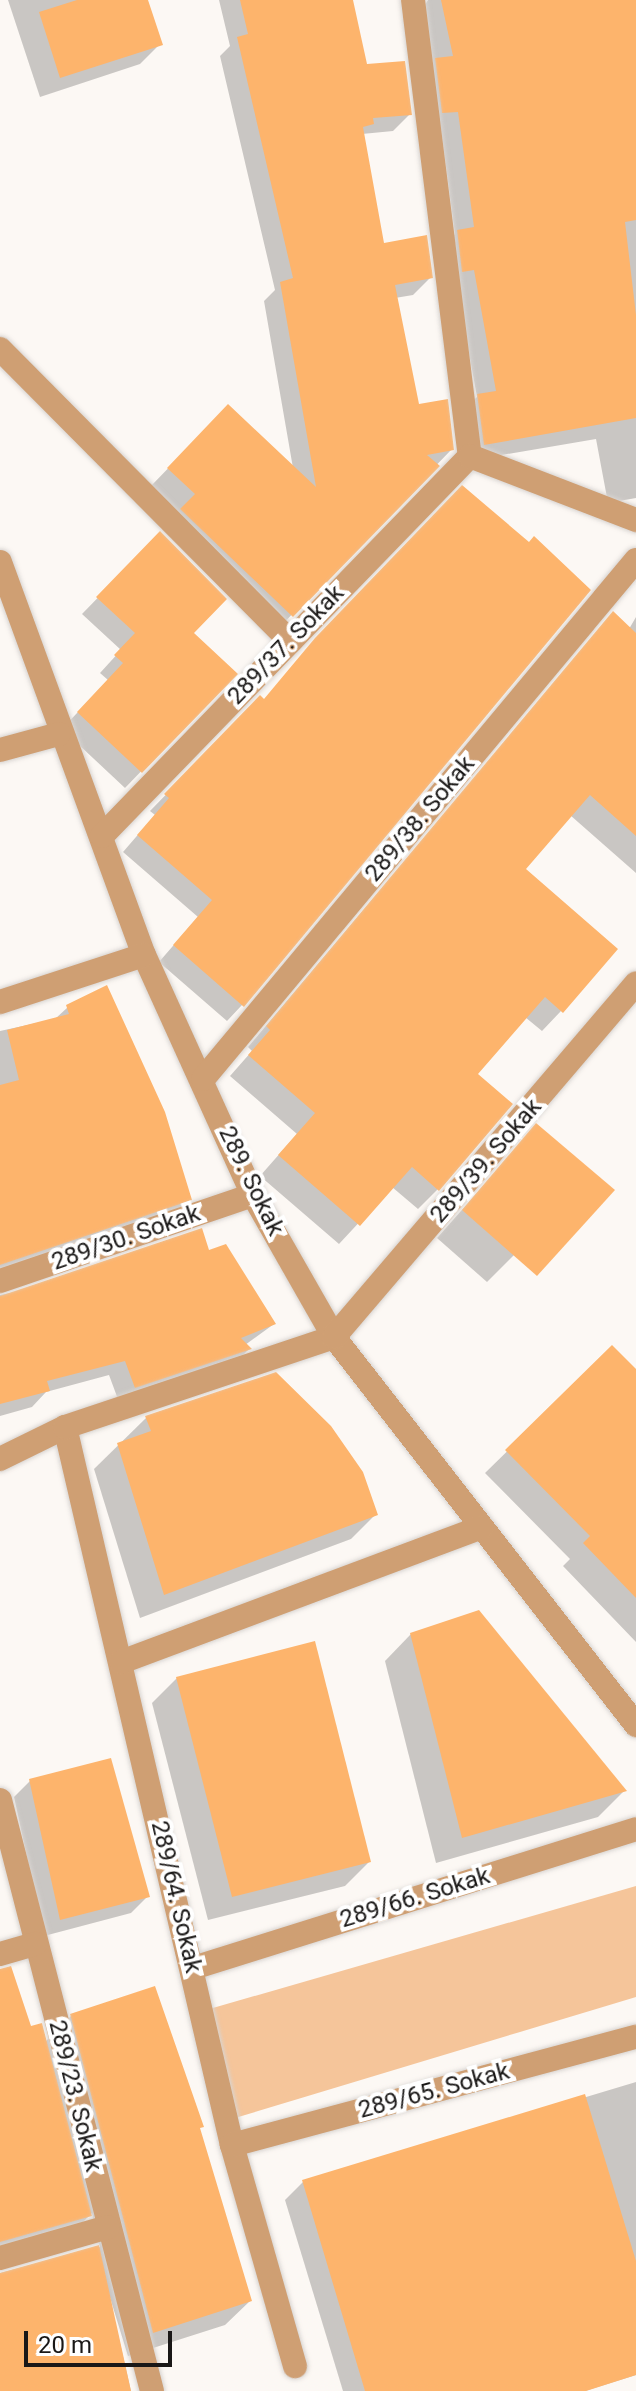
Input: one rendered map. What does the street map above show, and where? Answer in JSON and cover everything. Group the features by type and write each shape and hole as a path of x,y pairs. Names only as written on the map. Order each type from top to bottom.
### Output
{"street":[{"path":"413,0 470,456 636,520"},
{"path":"0,349 290,641"},
{"name":"289/37. Sokak","path":"102,836 470,456"},
{"name":"289/38. Sokak","path":"203,1079 636,560"},
{"name":"289. Sokak","path":"0,562 59,734 102,836 144,955 203,1079 253,1195 334,1337 636,1725"},
{"path":"0,750 59,734"},
{"path":"0,1002 144,955"},
{"name":"289/39. Sokak","path":"334,1337 626,1014 636,983"},
{"name":"289/30. Sokak","path":"0,1281 253,1195"},
{"path":"0,1459 65,1427 334,1337"},
{"name":"289/64. Sokak","path":"65,1427 232,2145 295,2366"},
{"path":"121,1662 482,1527"},
{"name":"289/23. Sokak","path":"0,1800 152,2391"},
{"name":"289/66. Sokak","path":"193,1968 636,1829"},
{"path":"0,1954 36,1944"},
{"name":"289/65. Sokak","path":"232,2145 636,2037"},
{"path":"0,2258 108,2227"}],"shaded area":[{"path":"636,1886 636,1997 225,2121 199,2012"}],"building":[{"path":"77,0 148,0 163,45 60,78 39,12"},
{"path":"240,0 353,0 367,64 405,61 412,115 373,118 374,124 363,127 384,243 427,235 433,278 395,285 419,404 448,399 454,450 427,455 440,466 293,617 180,509 195,494 167,468 228,404 316,487 280,282 293,278 237,37 248,34"},
{"path":"441,0 636,0 636,220 625,222 636,315 636,418 484,445 477,394 496,391 474,270 462,272 457,230 474,227 458,112 442,113 435,58 453,56"},
{"path":"462,485 529,542 534,536 591,590 244,1007 173,945 212,900 137,835 169,798 164,794 260,695 264,699 315,638"},
{"path":"160,531 227,599 194,633 238,674 142,773 77,712 123,663 114,655 135,633 96,597"},
{"path":"613,611 636,633 636,836 590,795 526,869 618,949 563,1013 545,997 478,1074 513,1104 439,1191 412,1167 360,1226 278,1155 315,1113 248,1055 270,1030 266,1026"},
{"path":"107,985 165,1112 192,1200 0,1265 0,1085 19,1080 7,1030 69,1014 66,1005"},
{"path":"536,1123 615,1190 537,1276 462,1210"},
{"path":"202,1228 209,1250 226,1244 276,1324 241,1338 252,1349 135,1388 125,1361 47,1381 50,1391 0,1404 0,1296"},
{"path":"612,1345 636,1369 636,1598 583,1543 590,1536 505,1450"},
{"path":"276,1372 331,1426 363,1472 378,1515 164,1595 117,1443 151,1431 145,1416"},
{"path":"479,1610 627,1791 462,1838 410,1633"},
{"path":"315,1641 371,1862 232,1897 176,1677"},
{"path":"111,1758 150,1897 60,1920 29,1779"},
{"path":"11,1966 31,2026 42,2023 92,2216 0,2242 0,1969"},
{"path":"155,1986 204,2127 200,2128 252,2301 153,2333 70,2014"},
{"path":"585,2094 636,2261 636,2375 586,2391 365,2391 302,2180"},
{"path":"99,2245 131,2391 0,2391 0,2273"}]}
